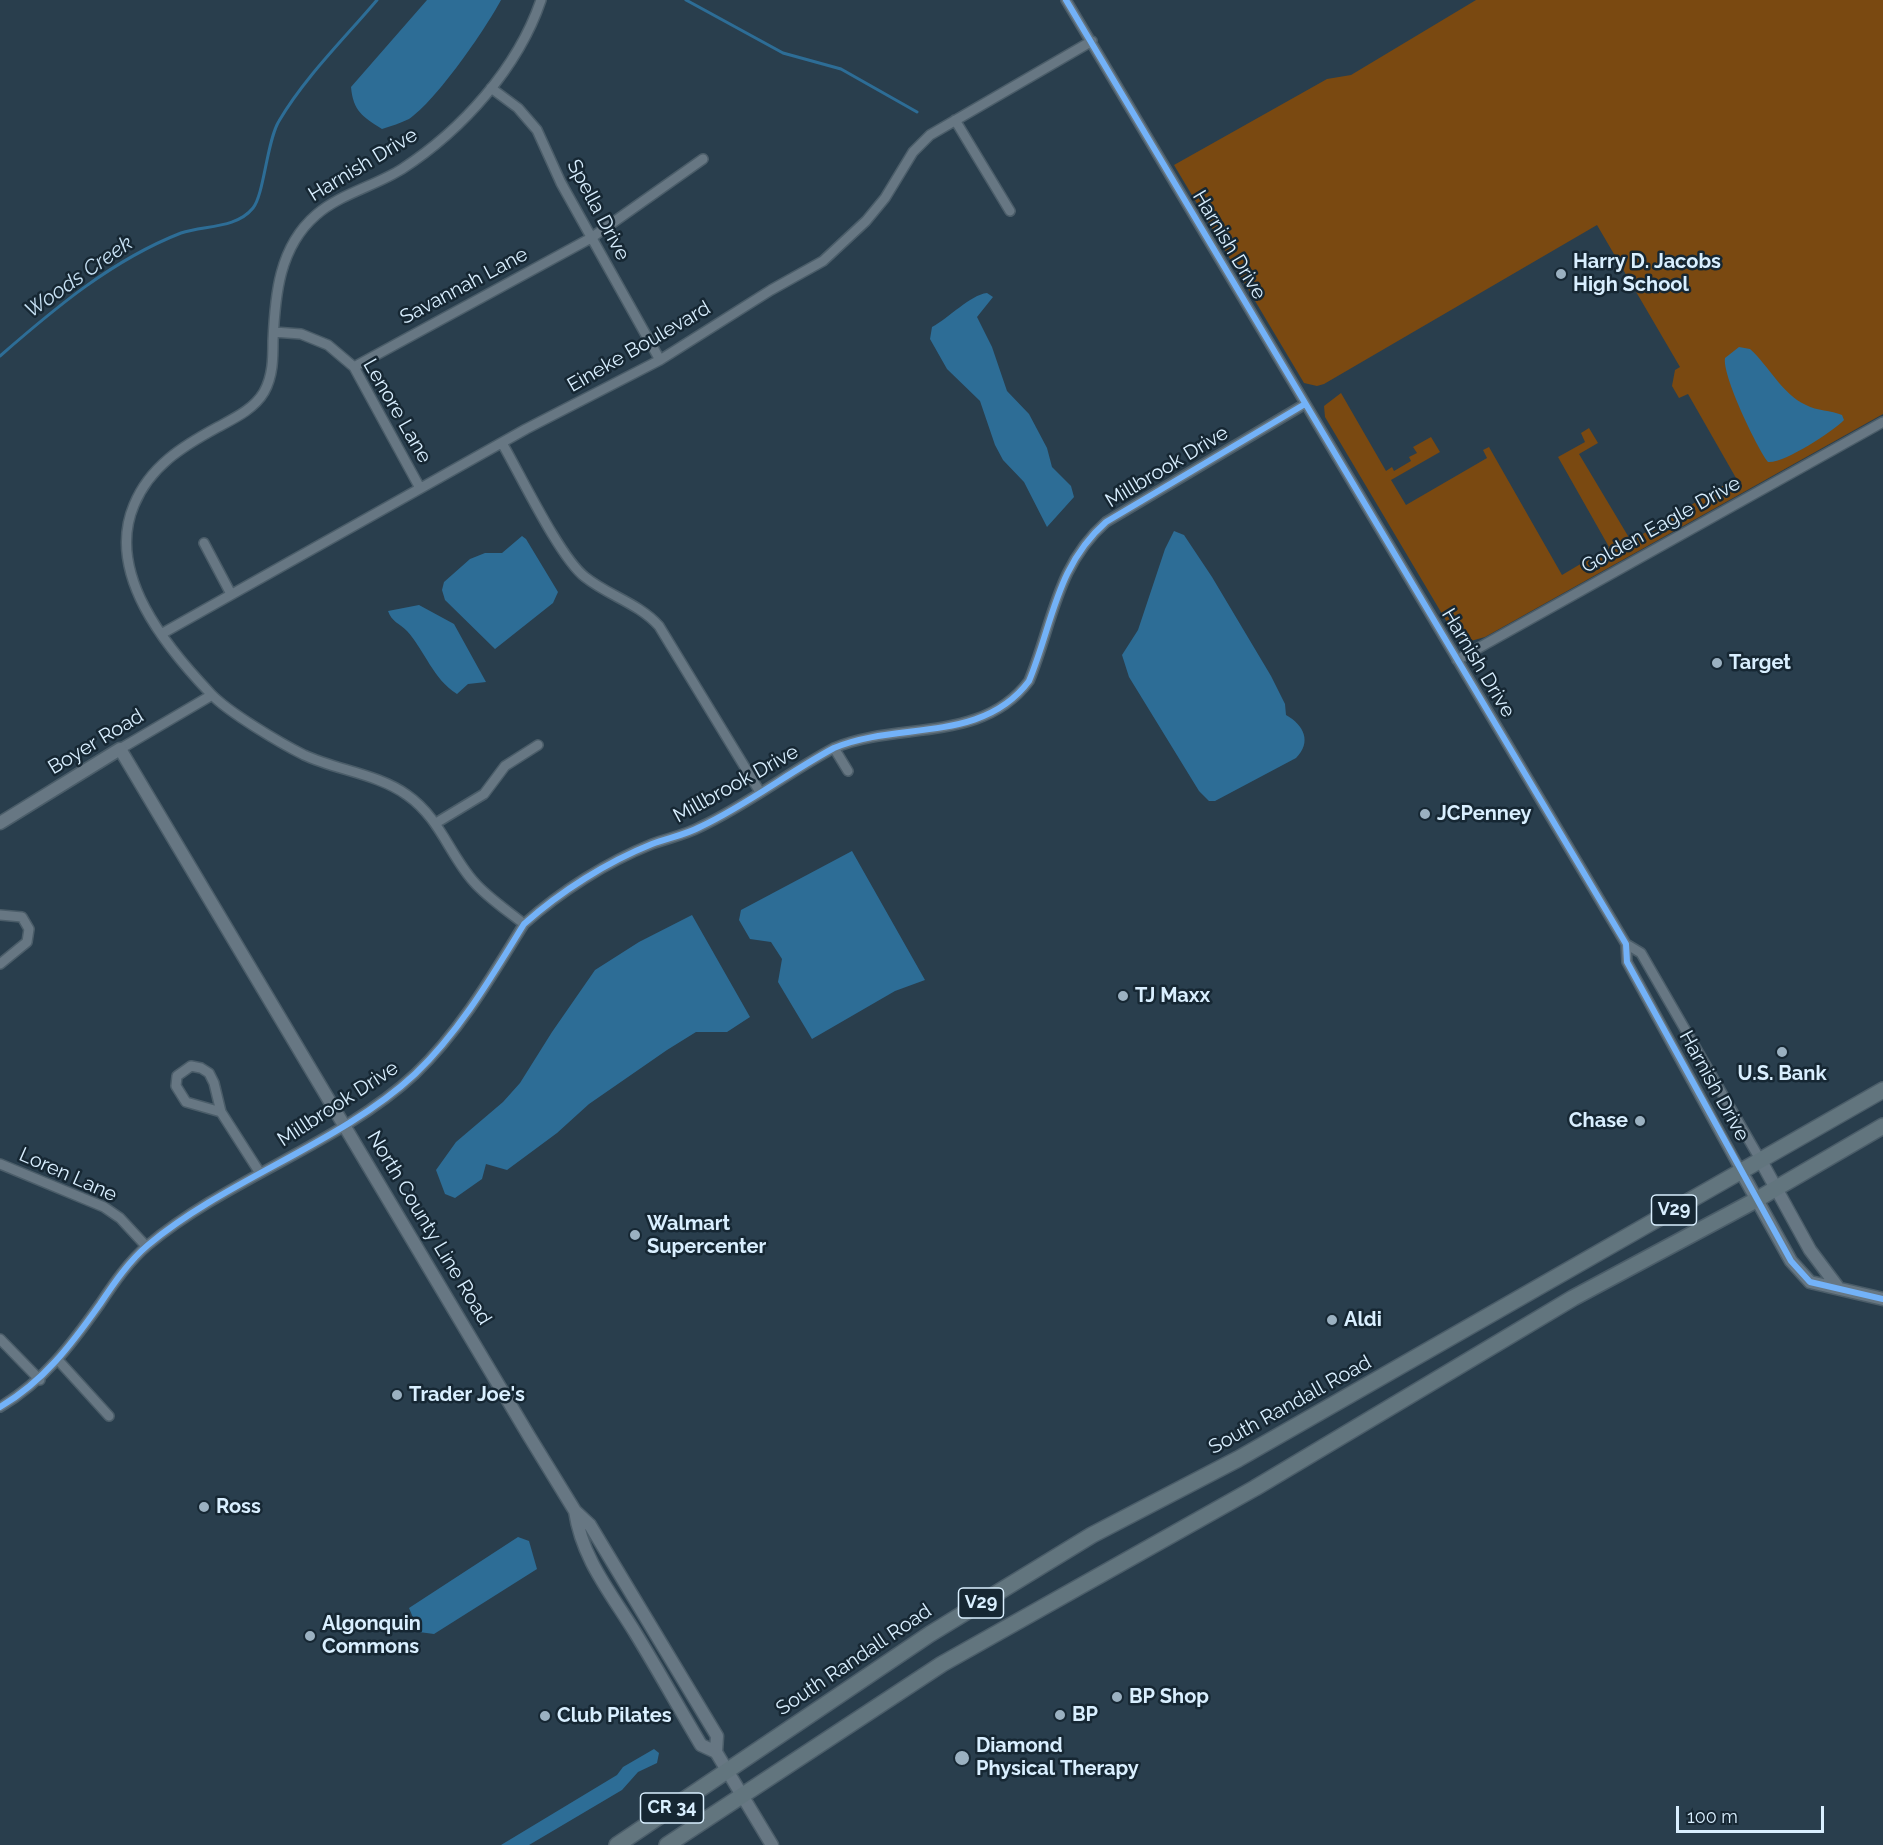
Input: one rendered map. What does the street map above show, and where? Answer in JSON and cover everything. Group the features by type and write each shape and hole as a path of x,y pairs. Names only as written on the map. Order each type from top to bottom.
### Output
{"main road":[{"name":"South Randall Road","path":"726,1770 930,1634 1092,1535 1238,1459 1587,1257 1742,1173 1883,1090"},
{"name":"V29","path":"742,1796 942,1664 1255,1488 1574,1298 1756,1200 1883,1126"},
{"name":"CR 34","path":"617,1845 726,1770"},
{"name":"CR 34","path":"667,1845 742,1796"}],"street":[{"name":"Harnish Drive","path":"524,924 475,884 436,823 401,790 305,755 270,735 212,695 177,655 137,593 129,567 126,535 134,505 145,483 167,458 242,414 263,394 270,380 274,301 280,274 292,245 305,225 329,205 403,168 453,128 491,88 525,38 541,0"},
{"name":"Harnish Drive","path":"1066,0 1092,41 1162,166 1626,944 1627,962 1756,1200 1800,1273 1809,1282 1837,1286 1883,1299"},
{"name":"Eineke Boulevard","path":"163,633 420,488 660,360 836,251 885,198 913,152 930,135 1092,41"},
{"name":"Spella Drive","path":"491,88 518,108 537,130 561,183 660,360"},
{"path":"956,120 1010,211"},
{"name":"Savannah Lane","path":"354,367 591,238 703,159"},
{"name":"Lenore Lane","path":"273,332 301,334 328,345 354,367 420,488"},
{"name":"Millbrook Drive","path":"0,1407 40,1380 58,1360 118,1277 146,1246 261,1173 345,1124 414,1074 460,1023 524,924 561,895 652,844 699,828 834,748 859,739 974,722 1013,700 1029,681 1065,573 1093,534 1114,518 1305,404"},
{"name":"Golden Eagle Drive","path":"1457,660 1883,422"},
{"path":"502,443 568,558 584,577 637,607 664,633 760,792"},
{"path":"204,543 231,594"},
{"name":"Boyer Road","path":"0,823 212,695"},
{"path":"436,823 484,794 505,766 537,745"},
{"path":"834,748 848,771"},
{"name":"North County Line Road","path":"120,749 575,1511 590,1525 717,1736 716,1752 772,1845"},
{"path":"0,915 22,917 29,929 27,942 0,964"},
{"name":"Harnish Drive","path":"1626,944 1641,953 1777,1188 1810,1250 1837,1286"},
{"path":"221,1112 186,1102 176,1086 177,1076 191,1066 209,1073 214,1083 221,1112 261,1173"},
{"name":"Loren Lane","path":"0,1164 104,1207 120,1218 146,1246"},
{"path":"0,1338 40,1380"},
{"path":"58,1360 109,1416"},
{"name":"North County Line Road","path":"575,1511 578,1534 599,1579 634,1631 701,1745 716,1752"}],"shaded area":[{"name":"Harry D. Jacobs High School","path":"1476,0 1883,0 1883,414 1485,637 1467,642 1454,634 1325,417 1324,406 1341,393 1386,471 1392,467 1394,471 1411,461 1409,457 1417,453 1413,447 1431,437 1440,452 1391,480 1406,505 1487,458 1483,450 1489,447 1562,575 1609,547 1558,457 1585,442 1581,433 1589,428 1598,443 1579,454 1631,541 1736,478 1688,394 1679,398 1672,386 1675,370 1680,367 1597,225 1317,386 1304,383 1174,165 1327,79 1351,75"}],"water":[{"path":"427,0 501,0 484,29 433,97 409,119 382,129 369,121 357,108 351,87"},
{"path":"987,293 993,297 977,317 992,347 1007,391 1029,414 1047,448 1052,467 1071,486 1074,497 1047,527 1024,482 1003,460 995,445 980,401 947,369 930,339 932,327 967,302"},
{"path":"1739,347 1750,349 1797,400 1810,407 1842,415 1844,420 1795,453 1768,462 1741,410 1725,367 1725,358"},
{"path":"1174,531 1184,535 1212,577 1271,676 1285,704 1286,715 1301,729 1305,740 1296,758 1215,801 1209,801 1199,791 1129,677 1122,655 1138,630 1165,549"},
{"path":"522,536 558,592 553,603 495,649 445,600 442,590 444,582 470,559 485,553 502,553"},
{"path":"419,605 454,624 486,682 468,684 457,694 435,673 407,631 394,620 388,611"},
{"path":"852,851 925,980 895,991 812,1039 778,982 782,959 771,942 750,939 739,920 741,910"},
{"path":"692,915 750,1017 727,1032 696,1032 589,1104 557,1133 507,1170 486,1164 482,1179 455,1198 445,1194 436,1170 456,1142 503,1102 520,1083 595,970 639,942"},
{"path":"518,1537 529,1541 537,1569 434,1634 419,1632 409,1608"},
{"path":"654,1749 659,1753 657,1763 638,1772 622,1790 529,1845 501,1845 617,1775 623,1767"}],"waterway":[{"name":"Woods Creek","path":"0,356 63,303 131,257 181,233 229,223 246,215 257,201 271,141 279,121 313,74 377,0"},
{"path":"686,0 783,53 841,69 917,112"}],"cycle path":[{"path":"1066,0 1626,944 1627,962 1791,1261 1810,1282 1883,1299"},
{"path":"0,1407 30,1386 56,1361 122,1273 148,1245 213,1200 353,1121 415,1074 447,1040 461,1021 524,924 553,900 618,859 652,844 694,830 717,818 834,748 859,740 964,723 988,714 1010,701 1029,681 1066,576 1089,539 1106,522 1305,404"}],"place":[{"name":"Harry D. Jacobs High School","path":"1561,274"},
{"name":"Target","path":"1717,663"},
{"name":"JCPenney","path":"1425,814"},
{"name":"TJ Maxx","path":"1123,996"},
{"name":"U.S. Bank","path":"1782,1052"},
{"name":"Chase","path":"1640,1121"},
{"name":"Walmart Supercenter","path":"635,1235"},
{"name":"Aldi","path":"1332,1320"},
{"name":"Trader Joe's","path":"397,1395"},
{"name":"Ross","path":"204,1507"},
{"name":"Algonquin Commons","path":"310,1636"},
{"name":"BP Shop","path":"1117,1697"},
{"name":"BP","path":"1060,1715"},
{"name":"Club Pilates","path":"545,1716"},
{"name":"Diamond Physical Therapy","path":"962,1758"}]}
